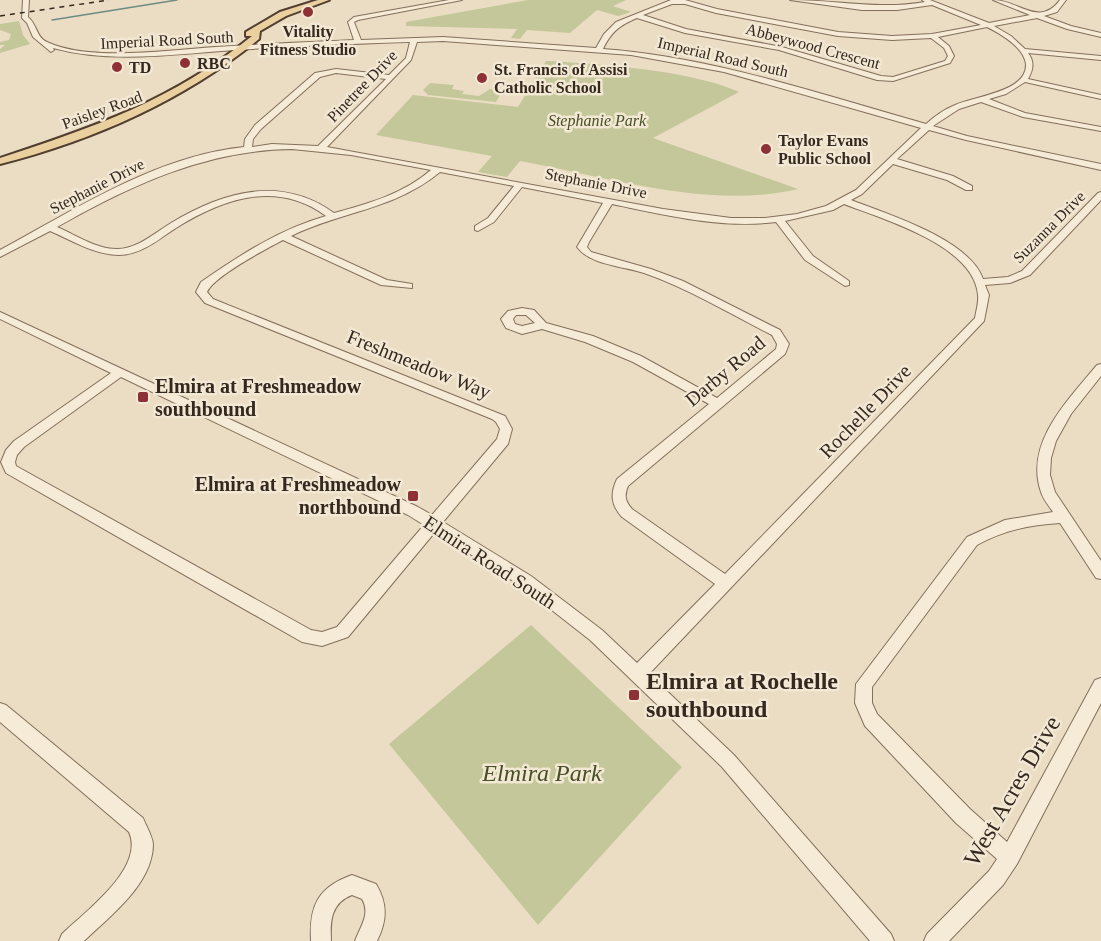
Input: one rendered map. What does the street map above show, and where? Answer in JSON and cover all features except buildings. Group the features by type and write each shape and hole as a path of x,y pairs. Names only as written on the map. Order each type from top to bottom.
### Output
{"main road":[{"name":"Paisley Road","path":"0,161 143,112 219,68 244,36 257,32 283,14 325,0"},
{"name":"Paisley Road","path":"207,73 210,65 256,37 257,32"}],"street":[{"path":"358,42 351,22 356,18 459,0"},
{"path":"793,0 886,10 928,2 987,26 1024,51 1101,58"},
{"path":"996,0 1069,28 1101,35"},
{"path":"599,50 612,28 635,15 671,2 681,2 716,11 853,36 892,38 932,36 1037,16 1055,11 1063,0"},
{"name":"Imperial Road South","path":"26,2 25,18 30,22 35,36 50,50 93,59 138,59 234,50 414,39 471,40 599,50 654,56 725,69 928,127 1101,167"},
{"name":"Abbeywood Crescent","path":"635,15 685,31 780,48 887,79 948,62 950,50 932,36"},
{"name":"Pinetree Drive","path":"322,147 409,58 414,39"},
{"path":"1024,51 1031,66 1025,80 1101,97"},
{"path":"248,149 249,139 258,127 318,75 336,71 391,77"},
{"name":"Stephanie Drive","path":"0,254 152,174 187,161 248,149 322,147 706,219 777,219 811,213 845,201 859,192 945,113 1007,91 1025,80"},
{"path":"981,99 1023,115 1101,129"},
{"path":"894,161 950,178 969,188"},
{"name":"Freshmeadow Way","path":"120,372 19,444 11,453 8,462 11,469 308,637 333,637 349,627 503,441 504,424 496,416 202,296 201,292 205,284 255,250 332,216 398,198 422,184 438,169"},
{"path":"478,228 491,220 520,184"},
{"path":"50,227 118,252 140,246 200,210 220,201 246,195 269,193 301,197 313,201 332,216"},
{"name":"Suzanna Drive","path":"981,282 1010,280 1026,273 1101,195"},
{"name":"Darby Road","path":"609,201 584,242 582,247 587,254 647,271 679,283 776,333 781,339 782,351 622,483 617,494 618,504 627,513 726,583"},
{"path":"845,201 935,238 960,255 981,282"},
{"path":"777,219 809,258 845,283"},
{"path":"284,236 386,283 408,286"},
{"name":"Rochelle Drive","path":"639,674 976,324 985,305 981,282"},
{"name":"Elmira Road South","path":"0,315 435,523 526,581 596,635 728,761 884,941"},
{"path":"542,325 589,339 637,359 717,403"},
{"path":"1101,368 1046,445 1042,460 1042,478 1061,517 1101,573"},
{"path":"1010,856 963,816 871,720 864,708 862,697 864,684 972,541 994,527 1023,520 1061,517"},
{"name":"West Acres Drive","path":"934,941 996,878 1101,686"},
{"path":"0,711 136,825 143,842 141,860 126,884 69,941"},
{"path":"321,941 320,915 326,902 333,893 352,885 369,891 376,904 376,916 365,941"}],"green space":[{"path":"528,0 626,0 613,6 631,12 618,16 597,10 570,33 527,30 520,39 511,38 517,29 406,26 406,22"},
{"path":"19,21 23,35 30,44 0,53 0,49 5,45 0,45 0,42 9,40 11,34 0,30 0,24"},
{"name":"Stephanie Park","path":"546,61 617,66 669,73 717,84 739,92 653,138 798,189 730,196 695,194 520,161 507,177 478,172 492,156 376,135 413,95 518,107"},
{"path":"430,83 454,85 452,89 464,91 462,94 479,96 490,89 503,90 496,102 428,95 423,90"},
{"name":"Elmira Park","path":"531,625 682,767 538,925 389,744"}],"waterway":[{"path":"52,20 177,0"}],"railway":[{"path":"0,16 109,0"}],"place":[{"name":"Vitality Fitness Studio","path":"308,12"},
{"name":"RBC","path":"185,63"},
{"name":"TD","path":"117,67"},
{"name":"St. Francis of Assisi Catholic School","path":"482,78"},
{"name":"Taylor Evans Public School","path":"766,149"},
{"name":"Elmira at Freshmeadow southbound","path":"143,397"},
{"name":"Elmira at Freshmeadow northbound","path":"413,496"},
{"name":"Elmira at Rochelle southbound","path":"634,695"}]}
